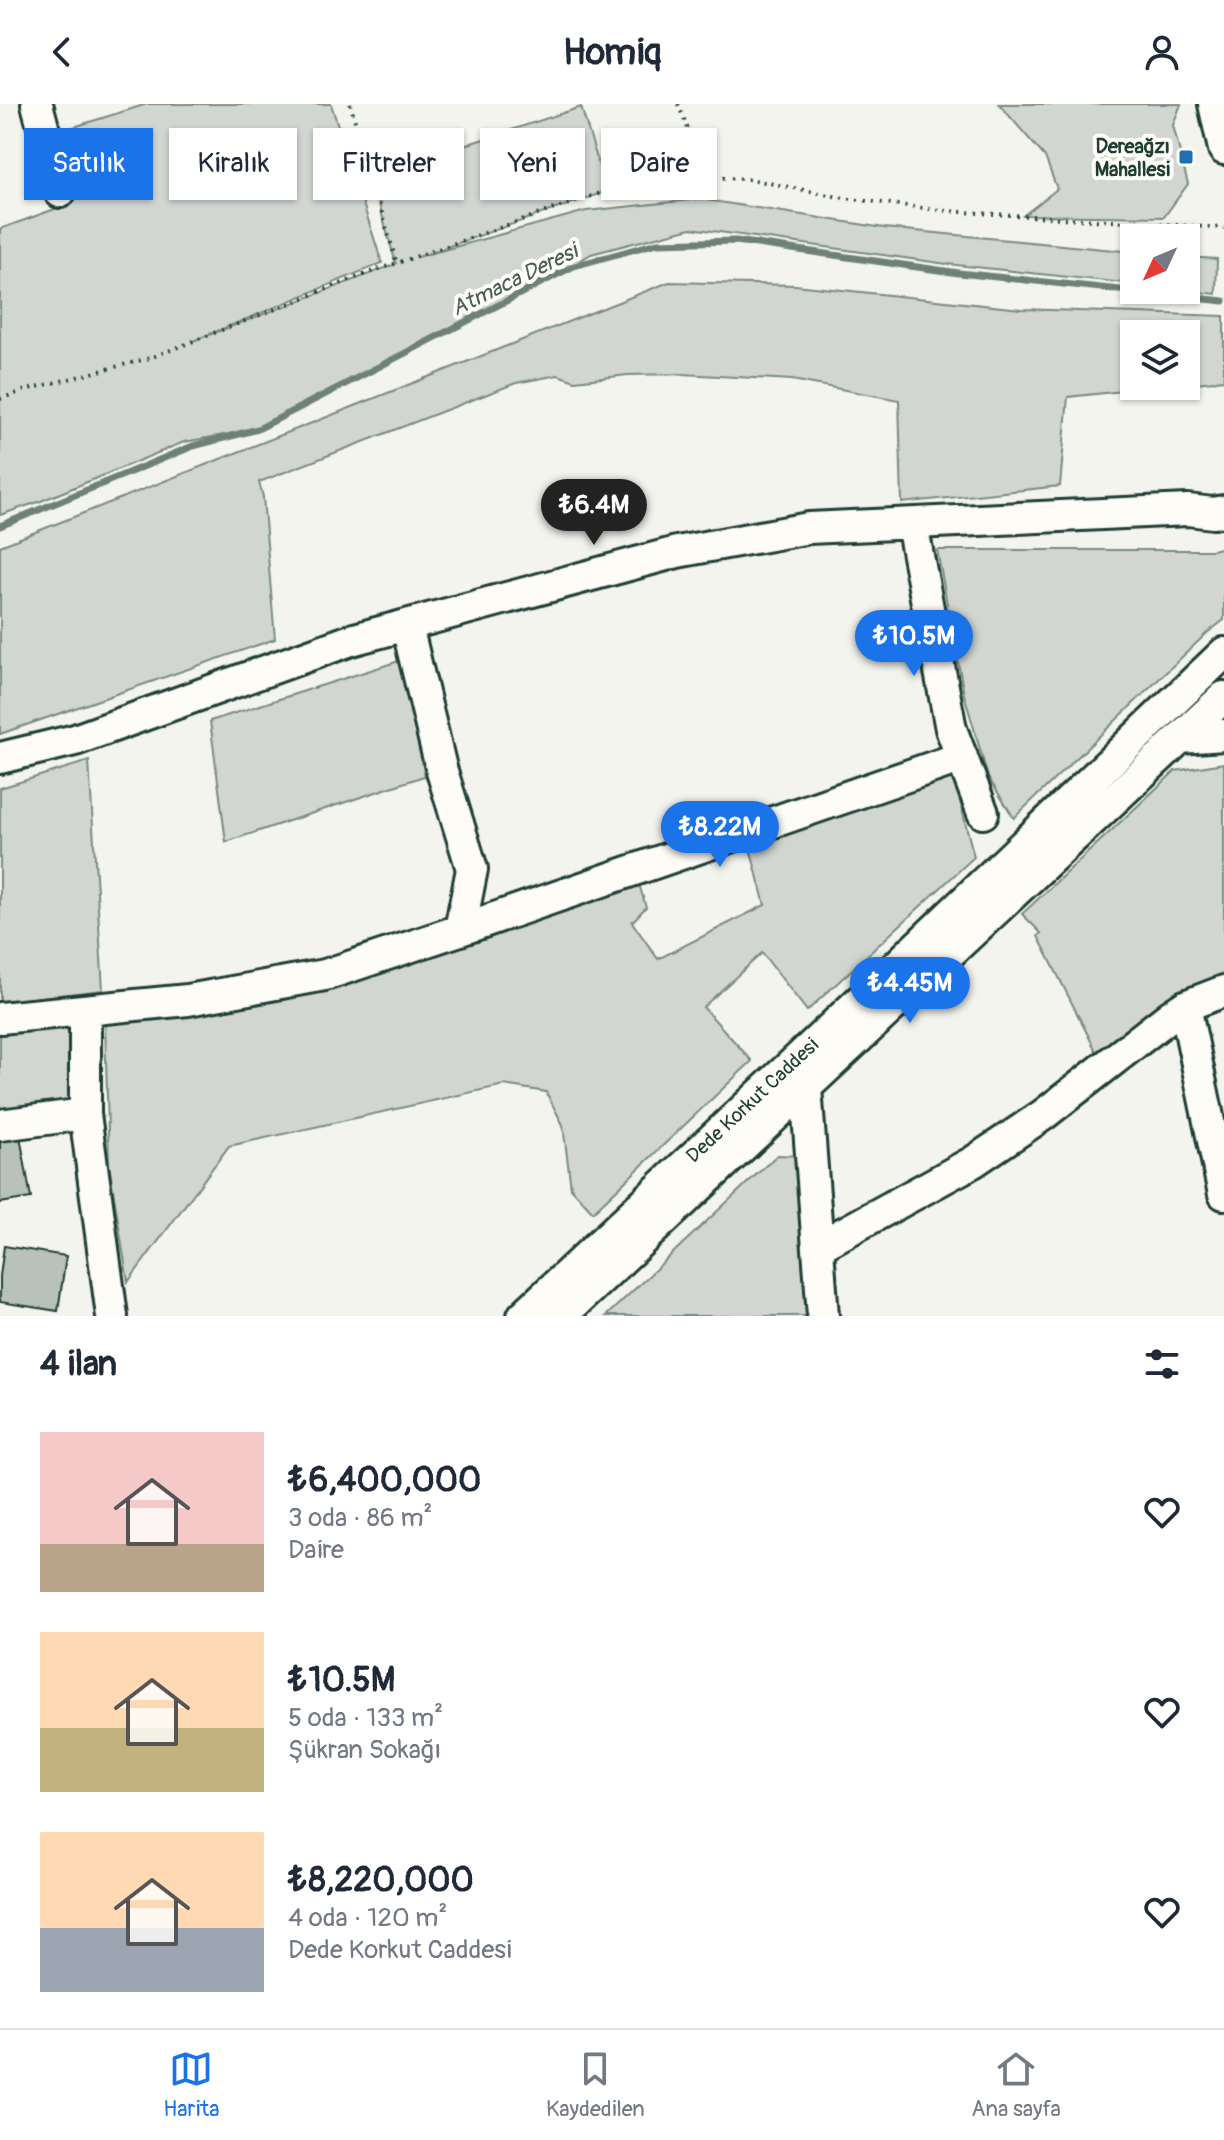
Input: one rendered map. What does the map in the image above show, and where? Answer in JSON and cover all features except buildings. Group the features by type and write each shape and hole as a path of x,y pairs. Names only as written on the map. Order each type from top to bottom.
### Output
{"street":[{"path":"37,104 43,128"},
{"path":"1214,104 1224,149"},
{"path":"0,758 75,740 351,640 677,552 809,528 1188,510 1224,511"},
{"path":"912,524 951,729 983,813"},
{"path":"407,626 441,768 472,869 460,930"},
{"name":"Dede Korkut Caddesi","path":"523,1316 885,977 1224,653"},
{"name":"Dede Korkut Caddesi","path":"561,1316 1224,697"},
{"path":"1180,738 1224,735"},
{"path":"0,1018 188,1000 325,975 962,757"},
{"path":"818,1247 973,1162 1043,1115 1185,1006 1224,991"},
{"path":"1185,1006 1224,1194"},
{"path":"85,1010 85,1114 112,1316"},
{"path":"806,1087 823,1316"},
{"path":"0,1125 85,1114"}],"path":[{"path":"350,104 397,264"},
{"path":"678,104 688,128"},
{"path":"717,177 749,179 844,198 947,211 1224,228"},
{"path":"0,399 150,358 397,264 601,194"}],"shaded area":[{"path":"147,104 331,104 339,128 313,128 313,200 362,200 382,263 193,341 396,264 378,200 464,200 464,145 480,140 480,200 581,200 418,257 586,211 706,200 884,228 1120,251 1120,283 947,264 691,228 591,254 564,271 258,429 184,442 0,515 0,229 74,200 153,200 153,128 70,128"},
{"path":"999,104 1181,104 1173,125 1188,184 1164,217 1024,215 1057,189 1045,157"},
{"path":"581,107 601,172 601,193 585,199 585,128 517,128"},
{"path":"1200,258 1217,259 1216,294 1200,292"},
{"path":"669,282 795,285 1021,309 1224,316 1224,380 1200,383 1200,320 1120,320 1120,391 1068,397 1060,486 902,503 899,400 792,380 682,374 628,375 575,381 558,375 516,383 259,482 263,497 275,639 0,734 0,546"},
{"path":"1224,547 1224,620 1014,818 988,777 964,694 937,550 1212,550"},
{"path":"402,660 427,775 226,842 210,721"},
{"path":"89,761 103,990 0,1002 0,788"},
{"path":"1224,763 1224,979 1186,996 1097,1053 1038,936 1041,933 1022,914 1175,771"},
{"path":"953,774 974,857 807,1011 762,953 703,1007 752,1061 593,1212 571,1188 563,1125 546,1092 504,1085 229,1146 128,1282 109,1165 105,1024 341,984 638,881 646,907 632,922 658,959 765,905 750,848"},
{"path":"85,1010 85,1114 0,1125 0,1018"},
{"path":"777,1155 800,1156 808,1316 606,1316"}],"waterway":[{"name":"Atmaca Deresi","path":"0,526 193,446 258,429 574,266 657,243 736,241 959,273 1224,301"}],"place":[{"name":"Dereağzı Mahallesi","path":"1186,157"}]}
